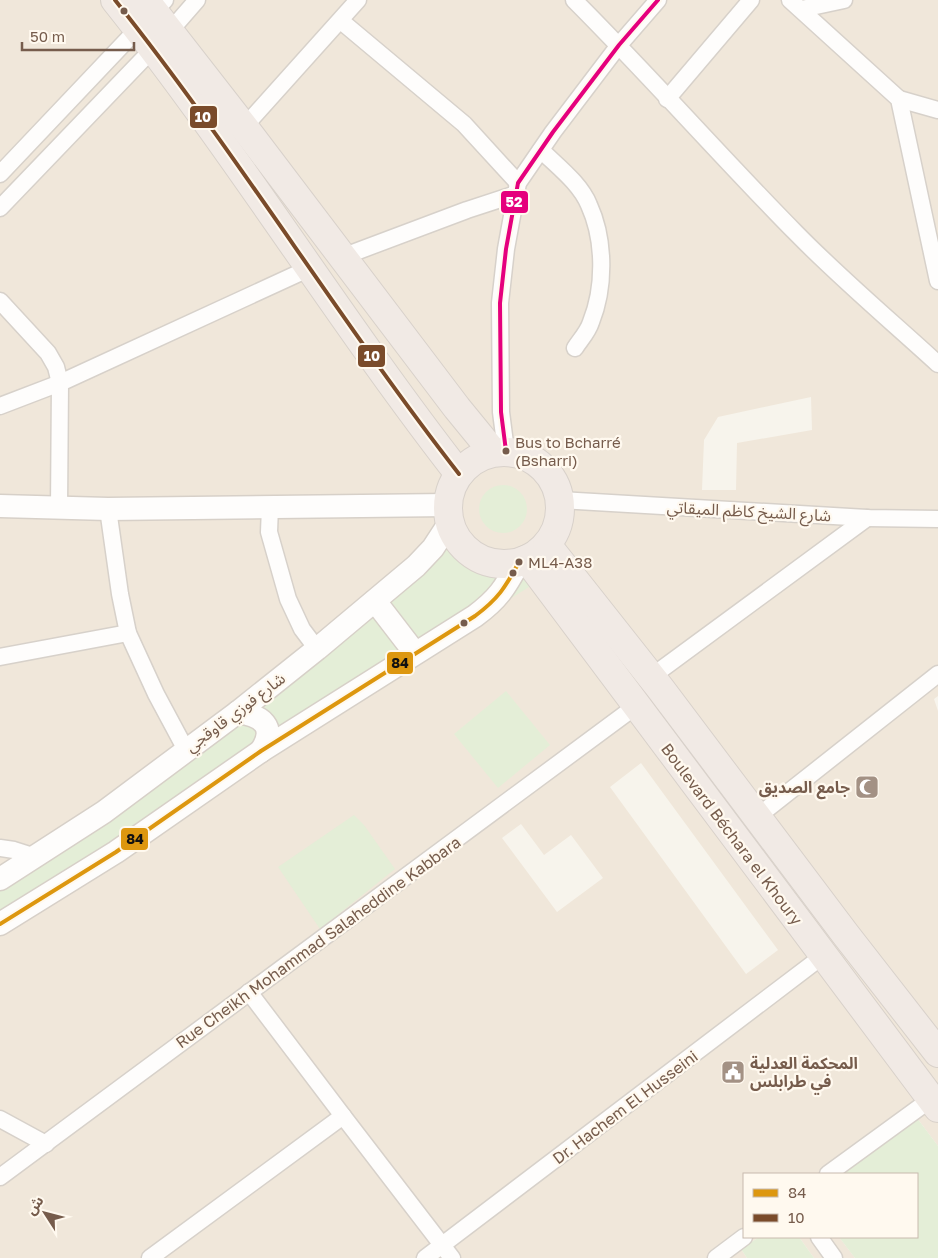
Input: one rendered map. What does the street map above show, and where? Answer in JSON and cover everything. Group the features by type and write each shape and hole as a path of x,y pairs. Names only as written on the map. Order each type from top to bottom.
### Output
{"highway":[{"path":"115,0 154,20 244,127 342,257 500,452"},
{"path":"154,20 234,159 418,420 459,474"},
{"path":"500,452 521,454 536,460 548,471 556,485 560,500 560,516 556,531 531,555 501,564 484,560 469,552 457,538 449,514 451,489 459,474 471,462 482,456 500,452"},
{"name":"Boulevard Béchara el Khoury","path":"531,555 651,677 757,817 934,1041"},
{"name":"Boulevard Béchara el Khoury","path":"531,555 636,706 934,1103"}],"street":[{"path":"0,174 154,20 197,0"},
{"path":"244,127 358,0"},
{"path":"574,0 798,234 938,364"},
{"path":"500,452 500,303 506,249 517,188 553,132 619,45 658,0"},
{"path":"668,99 751,0"},
{"path":"796,5 844,0"},
{"path":"796,5 899,99 938,110"},
{"path":"0,208 154,20"},
{"path":"341,21 464,124 517,188"},
{"path":"899,99 938,281"},
{"path":"540,150 573,182 589,204 599,235 601,268 598,300 591,324 575,348"},
{"path":"342,257 467,210 517,188"},
{"path":"0,406 60,383 310,268"},
{"path":"0,301 48,353 56,368 60,383 59,508"},
{"name":"شارع الشيخ كاظم الميقاتي","path":"560,500 867,518 938,519"},
{"path":"0,506 108,509 270,507 449,514"},
{"path":"270,507 269,532 288,599 302,629 317,649"},
{"path":"108,509 120,594 128,633 156,694 186,750"},
{"name":"شارع فوزي قاوقجي","path":"0,879 104,812 238,712 317,649 416,566 433,548 449,514"},
{"path":"651,677 867,518"},
{"path":"0,924 116,852 261,751 475,616 492,604 531,555"},
{"path":"375,601 415,653"},
{"path":"0,657 128,633"},
{"path":"757,817 938,674"},
{"name":"Rue Cheikh Mohammad Salaheddine Kabbara","path":"0,1177 636,706"},
{"path":"238,712 255,716 266,725 269,736 261,751"},
{"path":"0,848 36,857"},
{"name":"Dr. Hachem El Husseini","path":"425,1258 447,1252 824,955"},
{"path":"249,992 447,1252"},
{"path":"829,1173 934,1103"},
{"path":"150,1258 343,1116"},
{"path":"0,1119 46,1144"},
{"path":"716,1258 743,1238"},
{"path":"821,1238 834,1258"}],"shaded area":[{"path":"0,0 938,0 938,696 934,699 938,711 938,1146 917,1118 843,1173 743,1173 743,1238 758,1238 741,1249 747,1258 0,1258 0,923 509,563 476,552 450,535 371,616 344,641 281,692 0,868","holes":["811,397 812,430 737,443 736,490 702,490 704,440 718,417","641,763 778,950 746,974 610,787","521,824 544,855 571,835 603,878 557,912 502,838"]},
{"path":"800,1238 840,1238 855,1258 814,1258"}],"green space":[{"path":"498,485 508,485 520,492 527,504 527,514 520,526 508,533 498,533 490,529 483,522 479,514 479,504 483,496 490,489"},
{"path":"450,535 476,552 509,563 551,573 0,923 0,868 281,692 344,641 371,616"},
{"path":"506,691 550,745 498,788 454,734"},
{"path":"354,815 364,825 395,869 320,929 278,867"},
{"path":"917,1118 938,1146 938,1258 855,1258 840,1238 918,1238 918,1173 843,1173"},
{"path":"758,1238 800,1238 814,1258 747,1258 741,1249"}],"transit line":[{"name":"10","path":"115,0 203,117 415,416 459,474"},
{"name":"52","path":"506,451 501,412 500,303 506,249 518,183 553,132 619,45 658,0"},
{"name":"84","path":"0,924 116,852 261,751 475,616 490,604 500,592 519,562"}],"place":[{"name":"Bus to Bcharré (Bsharri)","path":"506,451"},
{"name":"ML4-A38","path":"519,562"},
{"name":"جامع الصديق","path":"867,787"},
{"name":"المحكمة العدلية في طرابلس","path":"733,1072"}]}
